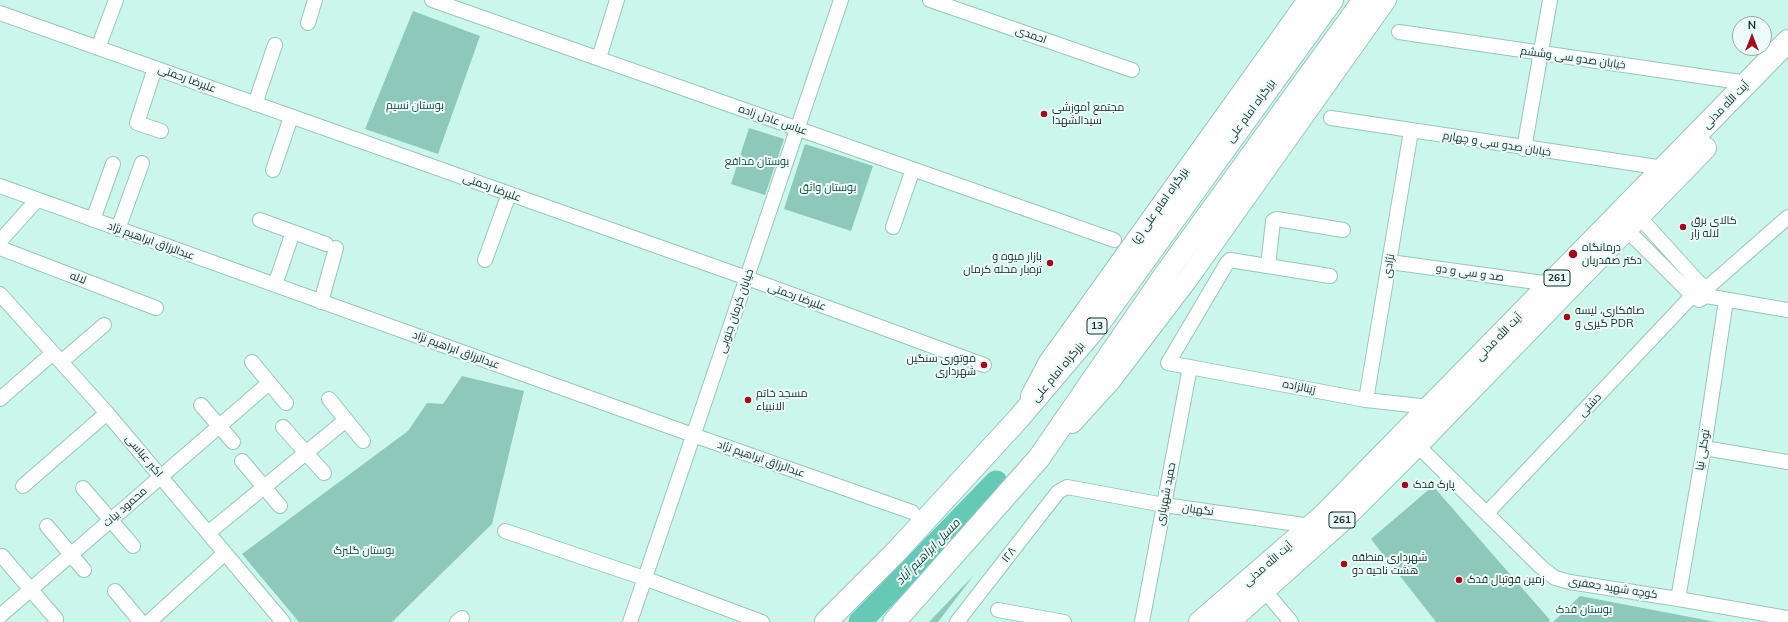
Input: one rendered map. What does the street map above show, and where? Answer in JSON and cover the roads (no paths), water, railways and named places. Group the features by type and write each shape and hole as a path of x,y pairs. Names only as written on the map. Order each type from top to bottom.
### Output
{"main road":[{"name":"بزرگراه امام علی (ع)","path":"1019,418 1049,362 1308,0"},
{"name":"بزرگراه امام علی","path":"826,622 896,552 1019,418 1097,326 1332,0"},
{"name":"13","path":"894,622 1039,458 1162,278 1364,0"},
{"path":"1039,458 1116,374 1190,276 1386,0"},
{"name":"آیت الله مدنی","path":"1200,622 1258,584 1339,523 1417,445 1627,217 1664,168 1788,41"},
{"name":"آیت الله مدنی","path":"1258,584 1311,526 1325,514 1551,284 1627,217 1788,62"},
{"name":"261","path":"1228,622 1258,584"}],"street":[{"path":"98,48 116,0"},
{"path":"308,23 315,0"},
{"name":"عباس عادل زاده","path":"432,0 1114,240"},
{"path":"599,58 617,0"},
{"name":"خیابان کرمان جنوبی","path":"630,622 840,0"},
{"name":"احمدی","path":"930,0 1132,70"},
{"path":"1524,149 1550,0"},
{"name":"علیرضا رحمتی","path":"0,13 747,278 984,365"},
{"name":"خیابان صدو سی وششم","path":"1399,32 1747,83"},
{"path":"255,104 276,45"},
{"path":"155,68 137,123 161,131"},
{"path":"273,170 291,117"},
{"name":"خیابان صدو سی و چهارم","path":"1331,118 1524,149 1664,168"},
{"name":"نژادی","path":"1366,400 1411,131"},
{"path":"118,229 142,163"},
{"path":"93,220 113,164"},
{"path":"893,227 913,169"},
{"name":"عبدالرزاق ابراهیم نژاد","path":"0,186 693,435 912,512"},
{"path":"485,260 509,194"},
{"path":"0,241 37,200"},
{"path":"1627,217 1699,292 1726,300 1788,310"},
{"name":"دشتی","path":"1487,513 1699,292 1788,217"},
{"path":"1330,276 1268,266 1273,221 1276,219 1343,230"},
{"path":"260,220 331,246 321,302"},
{"path":"275,285 293,232"},
{"name":"لاله","path":"0,248 156,308"},
{"name":"زینالزاده","path":"1268,266 1230,260 1226,263 1168,363 1366,400 1430,407"},
{"name":"صد و سی و دو","path":"1390,262 1551,284"},
{"name":"اکبر عباسی","path":"0,294 107,413 283,622"},
{"name":"توکلی نیا","path":"1678,599 1704,448 1726,300"},
{"path":"0,399 104,325"},
{"path":"252,362 286,403"},
{"name":"حمید شهریاری","path":"1142,622 1190,367"},
{"name":"محمود بیات","path":"0,616 269,383"},
{"path":"329,399 363,441"},
{"path":"201,405 233,442"},
{"path":"23,486 107,413"},
{"path":"208,533 346,420"},
{"path":"283,426 324,473"},
{"name":"کوچه شهید جعفری","path":"1417,445 1541,567 1555,578 1570,582 1788,618"},
{"path":"1704,448 1788,462"},
{"path":"242,461 280,506"},
{"name":"نگهبان","path":"1062,489 1067,487 1164,506 1311,526"},
{"path":"83,488 112,519 133,546"},
{"name":"۱۲۸","path":"957,622 1062,489"},
{"path":"47,526 84,570"},
{"path":"505,531 644,578 762,622"},
{"path":"149,622 225,553"},
{"path":"2,556 56,619"},
{"path":"1258,584 1291,622"},
{"path":"115,591 141,622"},
{"path":"998,610 1064,622"}],"waterway":[{"name":"مسیل ابراهیم آباد","path":"860,622 996,482"}],"place":[{"name":"مجتمع آموزشی سیدالشهدا","path":"1044,114"},
{"name":"کالای برق لاله زار","path":"1683,227"},
{"name":"درمانگاه دکتر صفدریان","path":"1573,254"},
{"name":"بازار میوه و تره‌بار محله کرمان","path":"1050,263"},
{"name":"صافکاری، لیسه گیری و PDR","path":"1567,317"},
{"name":"موتوری سنگین شهرداری","path":"984,365"},
{"name":"مسجد خاتم الانبیاء","path":"748,400"},
{"name":"پارک فدک","path":"1405,485"},
{"name":"شهرداری منطقه هشت ناحیه دو","path":"1344,564"},
{"name":"زمین فوتبال فدک","path":"1459,580"}],"park label":[{"name":"بوستان نسیم","path":"415,106"},
{"name":"بوستان مدافع","path":"757,162"},
{"name":"بوستان واثق","path":"828,188"},
{"name":"بوستان گلبرگ","path":"364,551"},
{"name":"بوستان فدک","path":"1584,610"}]}
